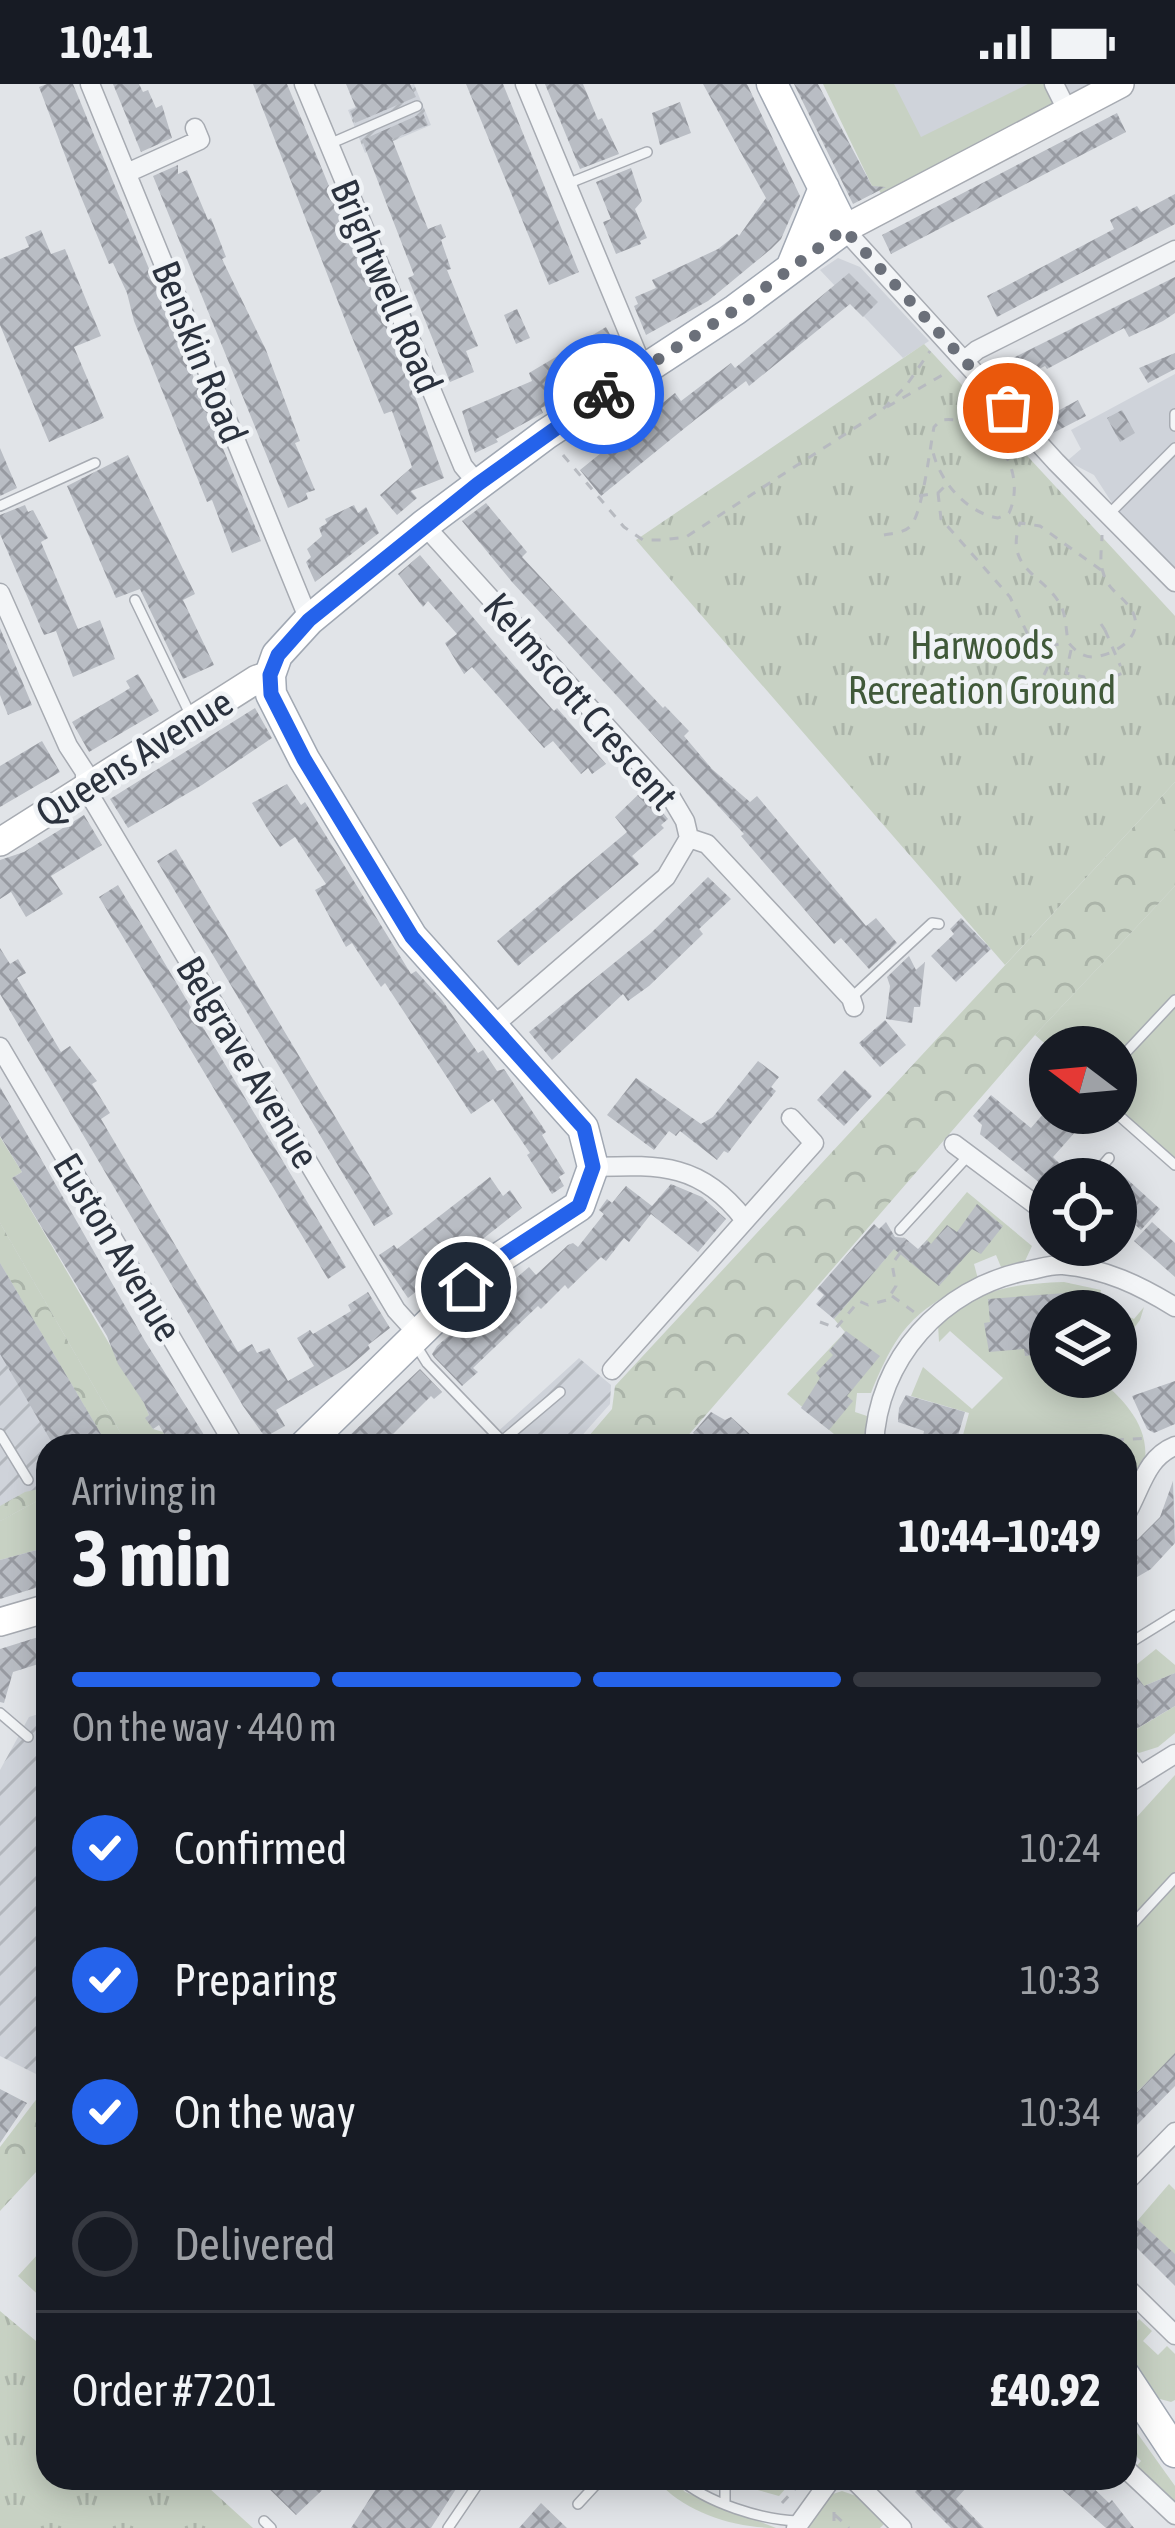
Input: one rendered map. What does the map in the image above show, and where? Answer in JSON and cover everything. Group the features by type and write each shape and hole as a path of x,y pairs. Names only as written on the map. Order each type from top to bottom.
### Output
{"main road":[{"path":"314,1434 408,1327 490,1264 579,1206 593,1167 584,1128 412,937 304,759 271,694 270,675 278,655 309,620 424,525 470,475 735,310 844,229 772,84"},
{"path":"792,266 824,188"},
{"path":"1137,2389 1164,2419 1175,2452"}],"street":[{"name":"Benskin Road","path":"90,84 309,620"},
{"name":"Brightwell Road","path":"304,84 470,475"},
{"path":"525,84 643,368"},
{"path":"1054,84 1068,112"},
{"path":"1120,84 844,229 1057,463 1175,582"},
{"path":"127,173 200,140 195,128"},
{"path":"964,360 1175,250"},
{"name":"Kelmscott Crescent","path":"424,525 672,799 686,821 689,838 666,877 492,1027"},
{"name":"Belgrave Avenue","path":"0,593 68,746 85,772 85,787 408,1327"},
{"name":"Queens Avenue","path":"0,842 192,719 270,675"},
{"path":"689,838 707,844 852,1003"},
{"name":"Euston Avenue","path":"0,1047 228,1434"},
{"path":"612,1370 814,1143 791,1118"},
{"path":"961,1150 1029,1200"},
{"path":"593,1167 672,1167 692,1174 744,1219"},
{"path":"874,1434 875,1414 894,1365 942,1311 996,1277 1029,1265"},
{"path":"1092,1266 1124,1276 1175,1307"},
{"path":"1137,1490 1147,1469 1168,1449"},
{"path":"0,1622 36,1612"},
{"path":"1137,1778 1175,1754"},
{"path":"1137,2171 1175,2132"},
{"path":"1137,2298 1175,2336"},
{"path":"1137,2479 1175,2515"},
{"path":"797,2524 823,2490"},
{"path":"864,2490 902,2528"}],"lane":[{"path":"327,145 417,106"},
{"path":"567,184 647,152"},
{"path":"1175,414 1175,426"},
{"path":"1109,514 1175,448"},
{"path":"0,506 95,464"},
{"path":"135,601 192,719"},
{"path":"852,1003 932,923 939,924"},
{"path":"1137,1041 1175,1000"},
{"path":"1137,1132 1175,1165"},
{"path":"903,1228 961,1150"},
{"path":"408,1327 427,1363 495,1434"},
{"path":"510,1434 560,1393"},
{"path":"0,1434 28,1480"},
{"path":"1137,1640 1172,1622"},
{"path":"0,1713 28,1736"},
{"path":"1137,1918 1175,1878"},
{"path":"448,2528 474,2490"},
{"path":"578,2504 591,2490"},
{"path":"696,2490 797,2524"},
{"path":"725,2490 725,2503"}],"path":[{"path":"880,411 906,386 924,357"},
{"path":"554,444 624,526 643,540 686,537 964,360"},
{"path":"941,420 964,420 983,429 1012,465 1015,493 1009,513 998,518 983,515 948,483 933,452 932,436 941,420"},
{"path":"884,535 910,527 933,452"},
{"path":"919,496 938,493 948,483"},
{"path":"938,493 941,519 1010,597 1029,637 1048,647 1068,642"},
{"path":"1009,513 1020,523 1040,526 1101,570"},
{"path":"1020,523 1018,555 1030,575 1061,605 1068,642 1087,656 1102,656 1132,637 1135,628 1131,610 1110,589 1101,570 1101,536 1109,514"},
{"path":"1072,648 1066,673 1084,677 1094,704 1102,700 1106,682 1123,673 1103,627"},
{"path":"1044,675 1054,654 1046,630"},
{"path":"820,1322 836,1328 859,1301 879,1304 891,1295 896,1286 892,1264 908,1243 903,1228"},
{"path":"891,1295 942,1311"},
{"path":"1137,1438 1157,1437 1168,1449"},
{"path":"769,2515 793,2490"},
{"path":"834,2528 834,2506 846,2490"},
{"path":"834,2514 849,2528"}],"shaded area":[{"path":"414,84 431,125 365,153 348,110"},
{"path":"865,84 1099,84 936,171"},
{"path":"838,258 860,267 929,341 903,358 820,270"},
{"path":"1175,374 1175,579 1127,526 1094,475 1067,461 1081,449 1071,430"},
{"path":"0,1223 121,1434 36,1434 36,1502 0,1521"},
{"path":"579,1358 611,1385 610,1404 583,1434 495,1434"},
{"path":"36,1715 36,2074 0,2056 0,1770 29,1717"}],"green space":[{"path":"823,84 894,84 921,137 1028,84 1045,84 1055,106 882,195 872,186"},
{"name":"Harwoods Recreation Ground","path":"924,344 1175,616 1175,782 1005,965 636,540"},
{"path":"1175,782 1175,886 1043,1026 1029,1026 1029,1042 689,1434 591,1434 612,1409 615,1386"},
{"path":"1175,886 1175,1164 1137,1129 1137,1026 1043,1026"},
{"path":"0,1137 22,1172 12,1178 144,1403 146,1418 153,1429 164,1434 121,1434 0,1223"},
{"path":"967,1192 1029,1244 1029,1252 1025,1261 1001,1267 996,1255 974,1264 978,1279 923,1311 900,1336 871,1393 857,1393 855,1412 867,1416 866,1434 834,1434 787,1394 845,1332 834,1319 904,1237 909,1261"},
{"path":"0,1223 121,1434 101,1434 0,1263"},
{"path":"1064,1282 1101,1290 1029,1290 1029,1398 1119,1398 1143,1435 1144,1466 1137,1484 1137,1434 963,1434 969,1413 911,1396 923,1367 972,1409 1003,1378 950,1331 939,1342 938,1324 996,1291"},
{"path":"1059,1419 1069,1430 1082,1429 1082,1434 1033,1434 1045,1431"},
{"path":"36,1490 36,1502 0,1521 0,1506"},
{"path":"36,1502 36,1550 0,1560 0,1521"},
{"path":"1156,1649 1175,1665 1175,1673 1144,1686 1137,1677 1137,1664"},
{"path":"1175,1706 1175,1733 1158,1747 1137,1752 1137,1729"},
{"path":"1175,1775 1175,2054 1137,2092 1137,1817"},
{"path":"36,2100 36,2172 0,2211 0,2147"},
{"path":"1169,2184 1175,2190 1175,2255 1138,2220"},
{"path":"36,2256 36,2293 18,2276"},
{"path":"0,2311 36,2341 36,2490 211,2490 253,2528 0,2528"},
{"path":"1137,2321 1152,2331 1143,2341 1158,2355 1167,2346 1175,2354 1175,2400 1171,2402 1153,2397 1137,2374"},
{"path":"1137,2433 1175,2486 1175,2502 1137,2475 1141,2461"},
{"path":"666,2490 683,2490 776,2528 730,2522"},
{"path":"842,2491 859,2497 886,2522 880,2528 805,2528 830,2495"}],"building":[{"path":"73,84 261,541 232,553 212,500 207,502 127,293 113,263 109,264 79,192 39,87"},
{"path":"113,84 139,84 143,92 148,90 156,108 162,105 172,138 141,152"},
{"path":"253,84 287,84 411,385 444,478 411,491 417,498 397,515 380,495 412,467 392,411 384,414 349,330"},
{"path":"346,84 410,84 416,97 355,123 350,111 356,108"},
{"path":"466,84 503,84 579,272 549,285"},
{"path":"545,84 583,84 619,154 580,169"},
{"path":"703,84 747,84 800,196 781,239 771,249 708,301 646,335 635,297 656,288 652,280 739,236 766,198"},
{"path":"794,84 818,84 872,186 886,187 853,204"},
{"path":"680,102 691,133 660,145 652,113"},
{"path":"423,113 428,125 392,139 428,229 441,224 451,269 447,270 478,346 466,351 474,372 450,382 408,278 414,275 362,140"},
{"path":"1117,113 1126,132 891,254 882,235"},
{"path":"178,165 178,174 187,170 208,220 211,218 226,257 222,259 266,350 300,441 295,443 315,490 306,493 308,499 288,508 153,176"},
{"path":"631,168 642,201 635,209 647,238 616,254 603,222 611,219 596,182"},
{"path":"1175,194 1175,224 997,317 987,296 1114,229 1110,220 1137,206 1141,212"},
{"path":"41,230 51,254 65,249 101,336 74,347 104,418 49,442 0,325 0,259 29,247 25,237"},
{"path":"849,273 878,302 863,317 850,304 601,496 580,470 675,393 681,401 731,363 735,368"},
{"path":"1175,277 1175,313 1163,321 1129,337 1124,328 1021,378 1011,359"},
{"path":"517,309 530,338 516,344 504,315"},
{"path":"606,327 622,357 601,366 603,371 583,380 585,384 541,408 543,413 475,453 462,411 532,381 529,373"},
{"path":"1175,353 1175,369 1148,383 1139,368"},
{"path":"1078,400 1086,416 1051,434 1043,419"},
{"path":"1122,410 1135,433 1120,442 1107,418"},
{"path":"0,448 17,488 0,496"},
{"path":"128,455 195,594 183,600 214,665 183,679 140,589 116,598 67,486"},
{"path":"486,503 527,552 522,557 689,731 684,736 712,769 750,802 757,796 866,926 876,918 897,943 869,969 841,938 834,944 741,836 744,834 512,582 462,521"},
{"path":"25,505 28,512 33,510 48,538 41,542 78,629 100,620 115,659 73,677 56,631 44,635 0,534 0,515"},
{"path":"354,505 358,513 366,507 379,533 315,582 306,562 311,557 307,549 322,536 319,528 327,523 325,519"},
{"path":"420,555 528,682 606,764 592,774 588,768 581,774 553,741 544,748 472,667 464,674 445,643 457,634 428,601 423,607 398,574"},
{"path":"0,628 32,705 8,715 0,695"},
{"path":"138,674 159,711 89,752 72,722 130,688 126,681"},
{"path":"255,708 272,738 128,828 110,799"},
{"path":"42,741 60,772 0,807 0,766"},
{"path":"287,784 301,805 305,802 411,974 416,971 442,1000 478,1053 483,1050 497,1071 504,1069 546,1132 542,1135 565,1173 559,1177 564,1186 552,1194 493,1099 471,1114 385,983 381,987 352,943 346,947 315,890 326,884 295,837 280,847 252,803"},
{"path":"644,789 668,819 632,856 639,864 518,966 497,941 627,832 615,817"},
{"path":"84,815 102,845 51,876 63,894 26,917 11,892 0,899 0,860 24,852"},
{"path":"176,849 393,1214 374,1226 157,861"},
{"path":"708,877 731,899 699,929 703,934 649,986 628,1001 623,994 552,1060 529,1032 651,933"},
{"path":"118,885 346,1267 328,1279 99,897"},
{"path":"961,918 991,949 956,982 931,956 954,934 950,929"},
{"path":"0,948 10,964 18,959 26,973 17,978 61,1052 70,1046 97,1081 92,1084 110,1113 101,1119 238,1352 252,1344 257,1353 269,1348 288,1381 314,1366 297,1338 351,1311 348,1305 368,1292 390,1328 349,1367 276,1410 285,1426 263,1434 243,1406 0,994"},
{"path":"909,956 916,970 925,962 920,1007 914,1007 912,1023 886,1019 887,977"},
{"path":"885,1020 906,1045 880,1067 859,1043"},
{"path":"758,1061 779,1077 771,1087 776,1091 728,1153 724,1151 717,1160 680,1131 676,1136 669,1131 654,1150 607,1115 636,1078 701,1124 713,1117"},
{"path":"845,1070 872,1096 844,1126 817,1100"},
{"path":"0,1087 203,1434 164,1434 159,1425 153,1429 145,1418 149,1415 144,1403 118,1364 107,1336 12,1178 22,1172 0,1136"},
{"path":"991,1095 1029,1126 1029,1134 1073,1134 1054,1158 1029,1158 1029,1174 980,1134 982,1125 973,1116"},
{"path":"490,1177 503,1196 510,1190 522,1208 408,1298 379,1255 394,1245 397,1249"},
{"path":"671,1184 702,1197 726,1219 698,1252 651,1214 606,1261 601,1257 568,1289 565,1285 541,1309 538,1306 473,1368 478,1372 462,1386 434,1357 437,1346 529,1267 536,1275 568,1245 578,1247 604,1214 599,1210 607,1199 612,1203 626,1186 652,1206"},
{"path":"1137,1188 1160,1209 1141,1230 1137,1226"},
{"path":"977,1204 1003,1226 981,1254 972,1249 939,1286 894,1249 834,1319 816,1304 824,1295 817,1289 874,1224 879,1229 886,1222 895,1237 905,1238 918,1249 927,1240 931,1244 947,1225 957,1232"},
{"path":"1152,1222 1175,1243 1175,1277 1137,1244"},
{"path":"0,1263 101,1434 47,1434 0,1354"},
{"path":"1029,1296 1029,1356 1024,1349 989,1352 984,1323 990,1322 988,1299"},
{"path":"846,1331 880,1356 847,1396 853,1401 829,1430 801,1408 820,1378 816,1373"},
{"path":"420,1369 442,1392 434,1399 431,1396 393,1434 351,1434"},
{"path":"1175,1381 1175,1424 1154,1433 1147,1429 1133,1398"},
{"path":"906,1395 965,1412 959,1434 923,1434 898,1422"},
{"path":"711,1412 725,1420 731,1417 750,1434 694,1434"},
{"path":"1173,1481 1175,1543 1137,1577 1137,1540 1160,1517"},
{"path":"36,1550 36,1588 0,1599 0,1560"},
{"path":"36,1638 36,1665 13,1672 4,1703 0,1702 0,1649"},
{"path":"1175,1673 1175,1706 1137,1728 1137,1677 1144,1686"},
{"path":"1175,2053 1175,2086 1137,2125 1137,2093"},
{"path":"0,2089 27,2103 0,2143"},
{"path":"1137,2221 1175,2254 1175,2286 1137,2248"},
{"path":"270,2490 322,2490 296,2515"},
{"path":"375,2490 455,2490 431,2528 351,2528"},
{"path":"964,2490 956,2499 984,2528 951,2528 915,2492"},
{"path":"1063,2490 1095,2490 1109,2503 1112,2500 1134,2528 1106,2528"},
{"path":"541,2503 567,2528 519,2528"}],"way so far":[{"path":"604,394 735,310 844,229 1008,408"}],"route":[{"path":"466,1287 490,1264 579,1206 593,1167 584,1128 412,937 304,759 271,694 270,675 278,655 309,620 424,525 604,394"}]}
